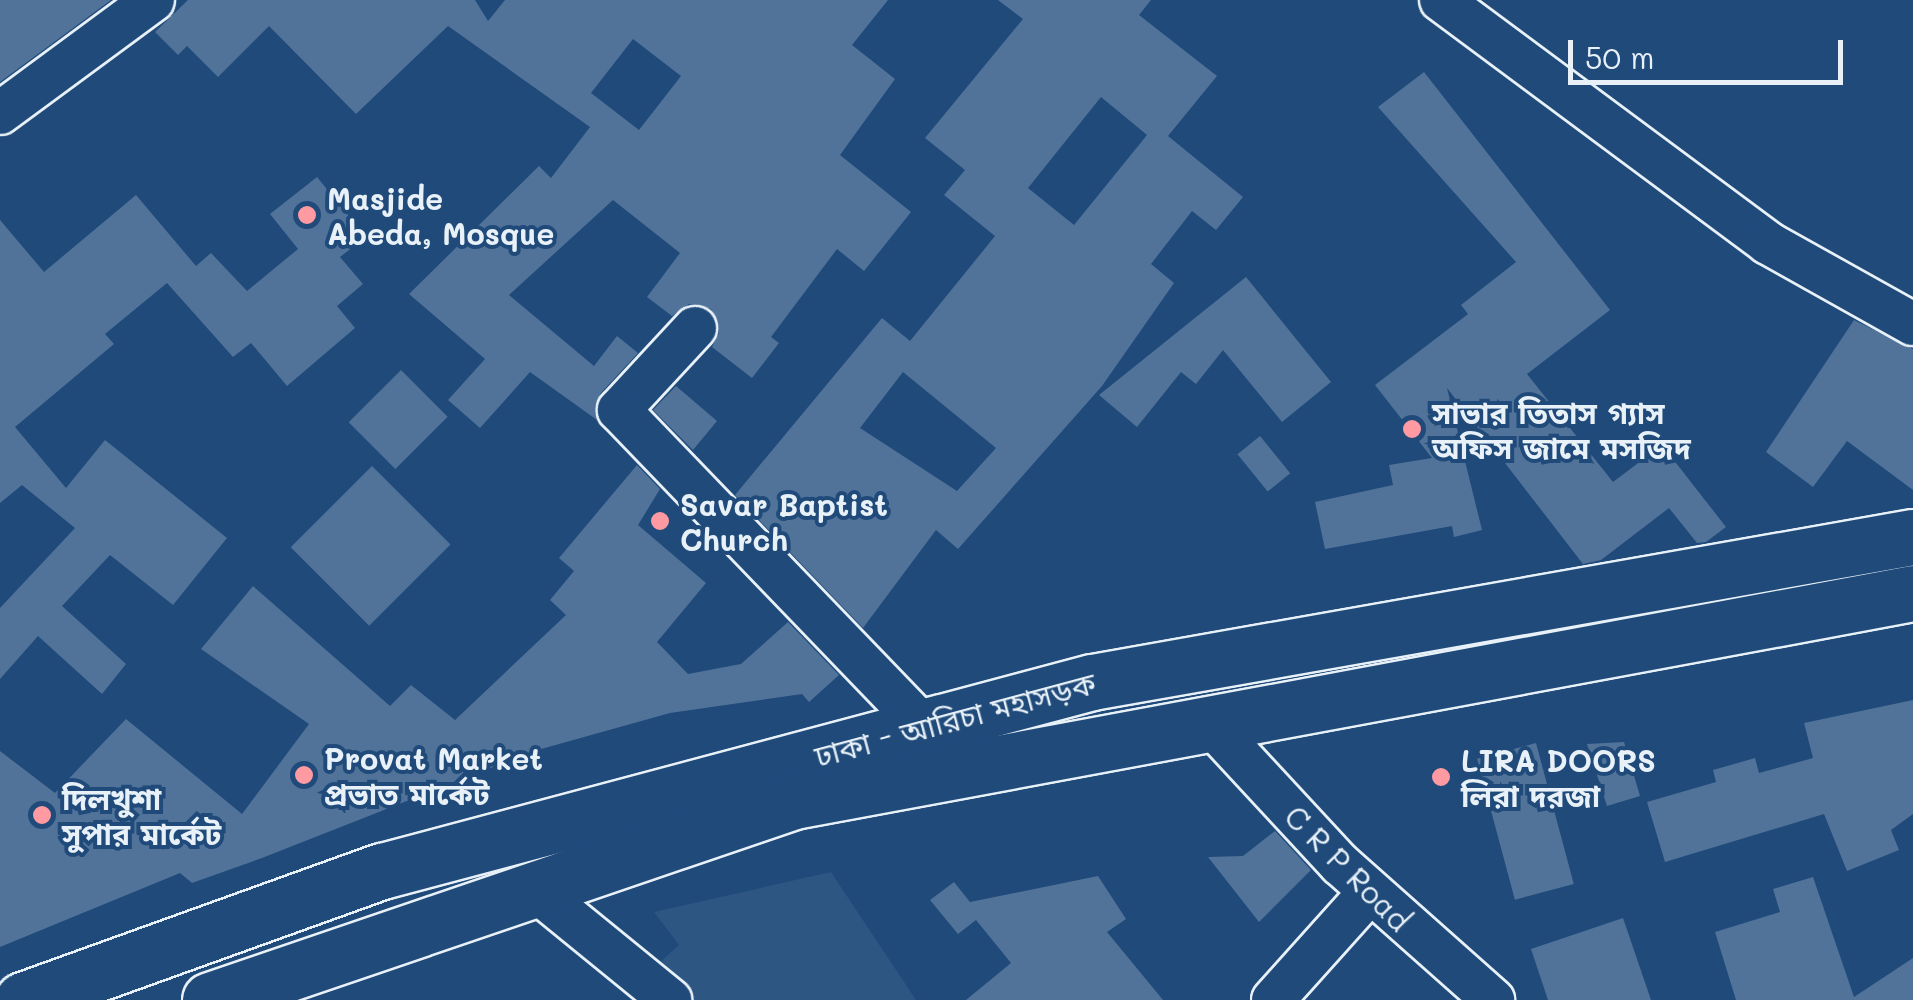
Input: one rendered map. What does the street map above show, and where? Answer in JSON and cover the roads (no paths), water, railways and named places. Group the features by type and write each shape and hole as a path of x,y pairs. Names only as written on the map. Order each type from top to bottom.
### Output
{"highway":[{"name":"ঢাকা - আরিচা মহাসড়ক","path":"22,1000 382,870 1092,682 1913,537"},
{"name":"ঢাকা - আরিচা মহাসড়ক","path":"210,1000 794,801 1913,593"}],"street":[{"path":"0,113 152,0"},
{"path":"1440,0 1768,244 1913,324"},
{"path":"695,328 619,410 924,727"},
{"name":"C R P Road","path":"1212,726 1370,892 1492,1000"},
{"path":"534,890 670,1000"},
{"path":"1273,1000 1370,892"}],"place":[{"name":"Masjide Abeda, Mosque","path":"307,215"},
{"name":"সাভার তিতাস গ্যাস অফিস জামে মসজিদ","path":"1412,429"},
{"name":"Savar Baptist Church","path":"660,521"},
{"name":"Provat Market প্রভাত মার্কেট","path":"304,775"},
{"name":"LIRA DOORS লিরা দরজা","path":"1441,777"},
{"name":"দিলখুশা সুপার মার্কেট","path":"42,815"}]}
